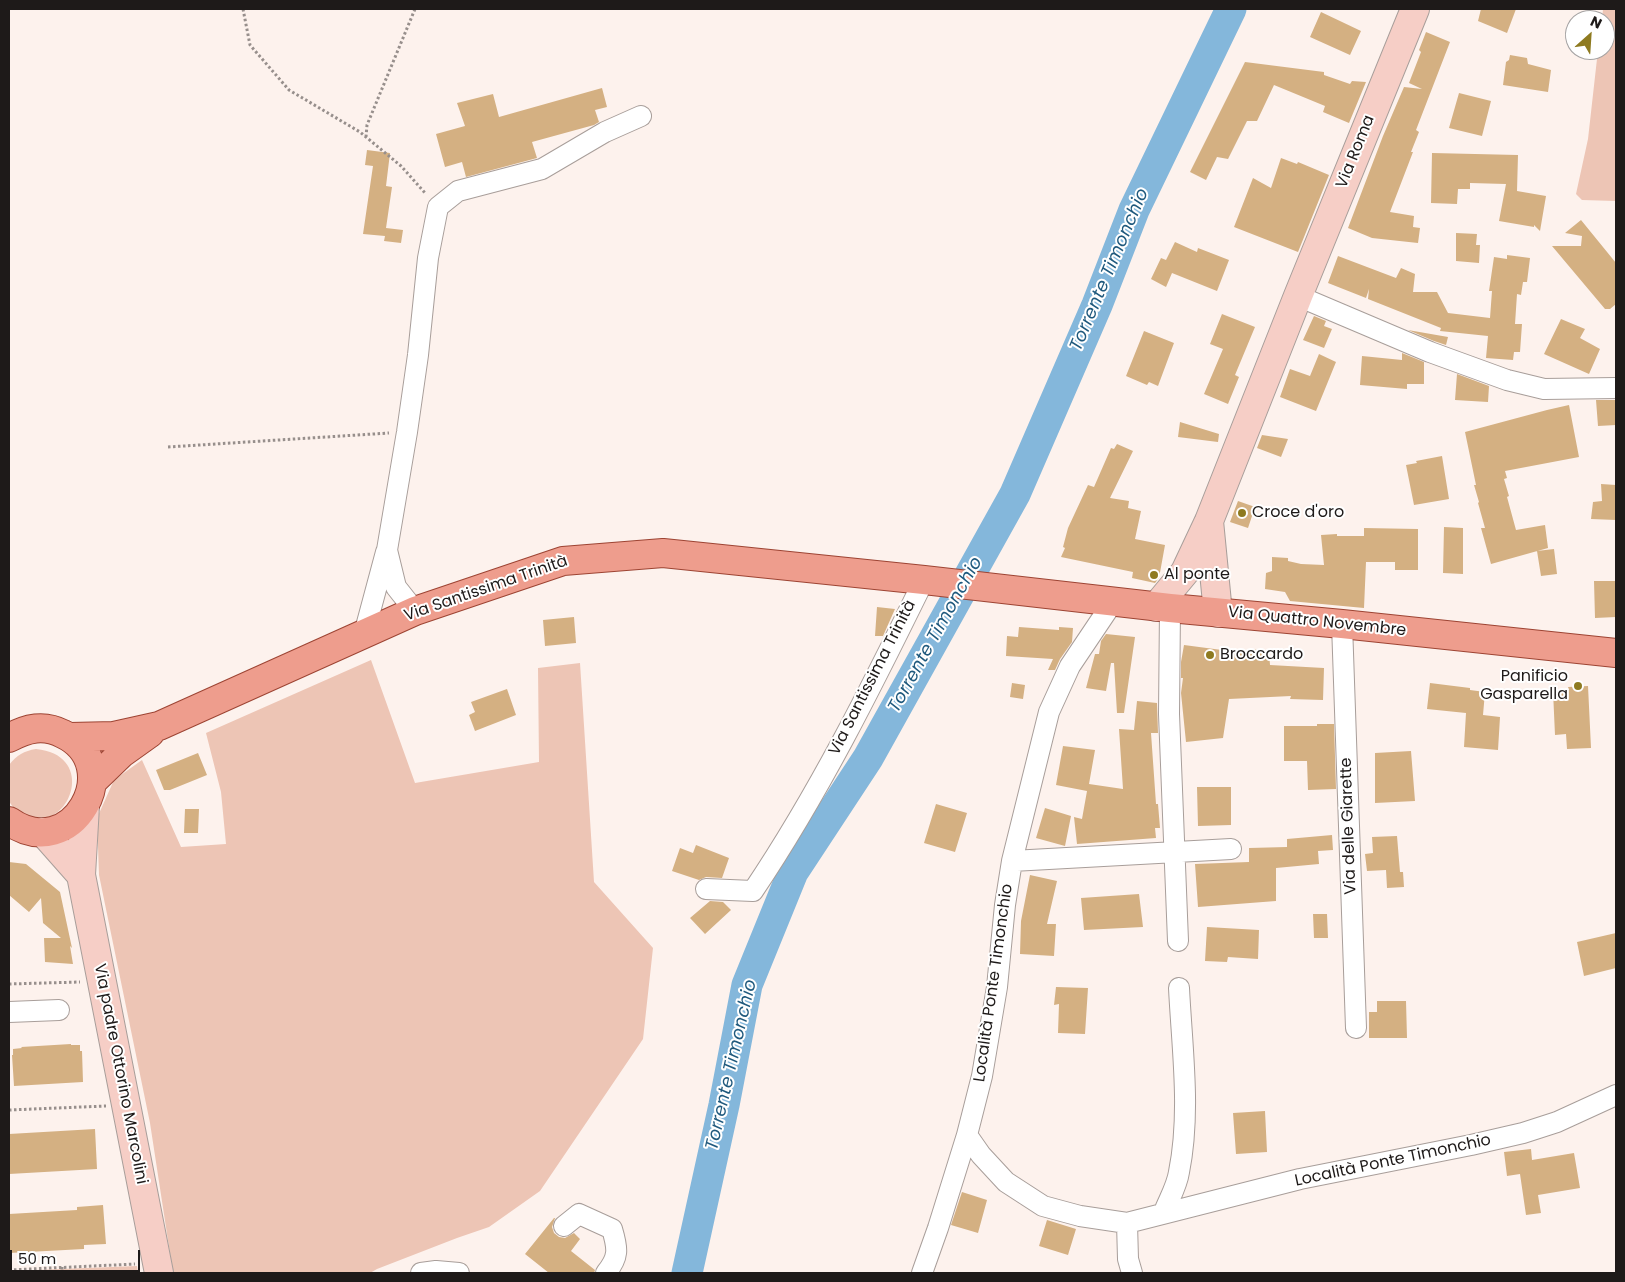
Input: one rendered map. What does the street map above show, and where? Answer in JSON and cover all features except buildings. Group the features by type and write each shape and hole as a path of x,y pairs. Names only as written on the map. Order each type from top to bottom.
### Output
{"main road":[{"name":"Via Santissima Trinità","path":"70,737 114,736 159,726 415,611 563,560 663,553 1019,590"},
{"name":"Via Quattro Novembre","path":"1019,590 1113,602 1342,624 1616,654"},
{"name":"Via Santissima Trinità","path":"19,827 55,830 67,825 77,817 89,794 122,753 159,726"},
{"name":"Via Santissima Trinità","path":"9,738 24,730 40,728 56,730 70,737 80,746 87,757 91,769 89,794"}],"street":[{"name":"Via Roma","path":"1184,609 1185,572 1209,521 1415,9"},
{"path":"364,634 387,550 407,432 418,355 428,258 438,207 458,191 542,169 606,132 641,116"},
{"path":"1298,296 1430,352 1506,380 1544,389 1616,388"},
{"name":"Via Roma","path":"1184,609 1209,521"},
{"path":"387,550 396,587 415,611"},
{"path":"1178,941 1168,714 1184,609 1191,588 1185,572"},
{"name":"Via Santissima Trinità","path":"706,889 753,891 857,716 926,580"},
{"name":"Località Ponte Timonchio","path":"922,1273 967,1135 982,1076 997,987 1012,861 1049,712 1070,666 1113,602"},
{"name":"Via delle Giarette","path":"1342,624 1356,1028"},
{"name":"Via padre Ottorino Marcolini","path":"89,794 81,875 149,1269"},
{"path":"19,827 81,875"},
{"name":"Località Ponte Timonchio","path":"1012,861 1231,849"},
{"path":"1164,1212 1179,1174 1185,1134 1179,988"},
{"path":"9,1012 59,1010"},
{"name":"Località Ponte Timonchio","path":"967,1135 981,1155 1006,1182 1043,1206 1080,1216 1126,1222 1300,1179 1523,1133 1557,1122 1616,1095"},
{"path":"564,1226 580,1214 612,1229 617,1246 614,1264 606,1273"},
{"path":"1126,1222 1128,1259 1132,1273"},
{"path":"421,1273 436,1270 459,1273"}],"path":[{"path":"243,9 250,45 290,90 366,137 402,166 438,207"},
{"path":"366,137 367,125 415,9"},
{"path":"168,447 407,432"},
{"path":"9,984 86,982"},
{"path":"9,1110 106,1106"},
{"path":"9,1270 62,1268 149,1269"},
{"path":"62,1268 62,1273"}],"shaded area":[{"path":"1616,9 1616,201 1582,200 1576,194 1588,139 1597,60 1615,60 1615,10 1603,10"},
{"path":"371,660 415,783 539,762 538,668 580,663 594,882 653,948 643,1039 540,1191 489,1227 370,1273 173,1273 150,1123 99,875 97,818 114,780 142,760 181,847 226,844 221,792 206,733"},
{"path":"36,749 55,754 67,765 72,778 71,792 65,804 55,814 42,819 21,814 9,801 9,765 21,754"},
{"path":"137,1266 138,1273 9,1273 9,1271"}],"waterway":[{"name":"Torrente Timonchio","path":"687,1273 724,1105 747,985 793,872 868,758 1015,494 1097,305 1134,210 1231,9"}],"place":[{"name":"Croce d'oro","path":"1242,513"},
{"name":"Al ponte","path":"1154,575"},
{"name":"Broccardo","path":"1210,655"},
{"name":"Panificio Gasparella","path":"1578,686"}]}
